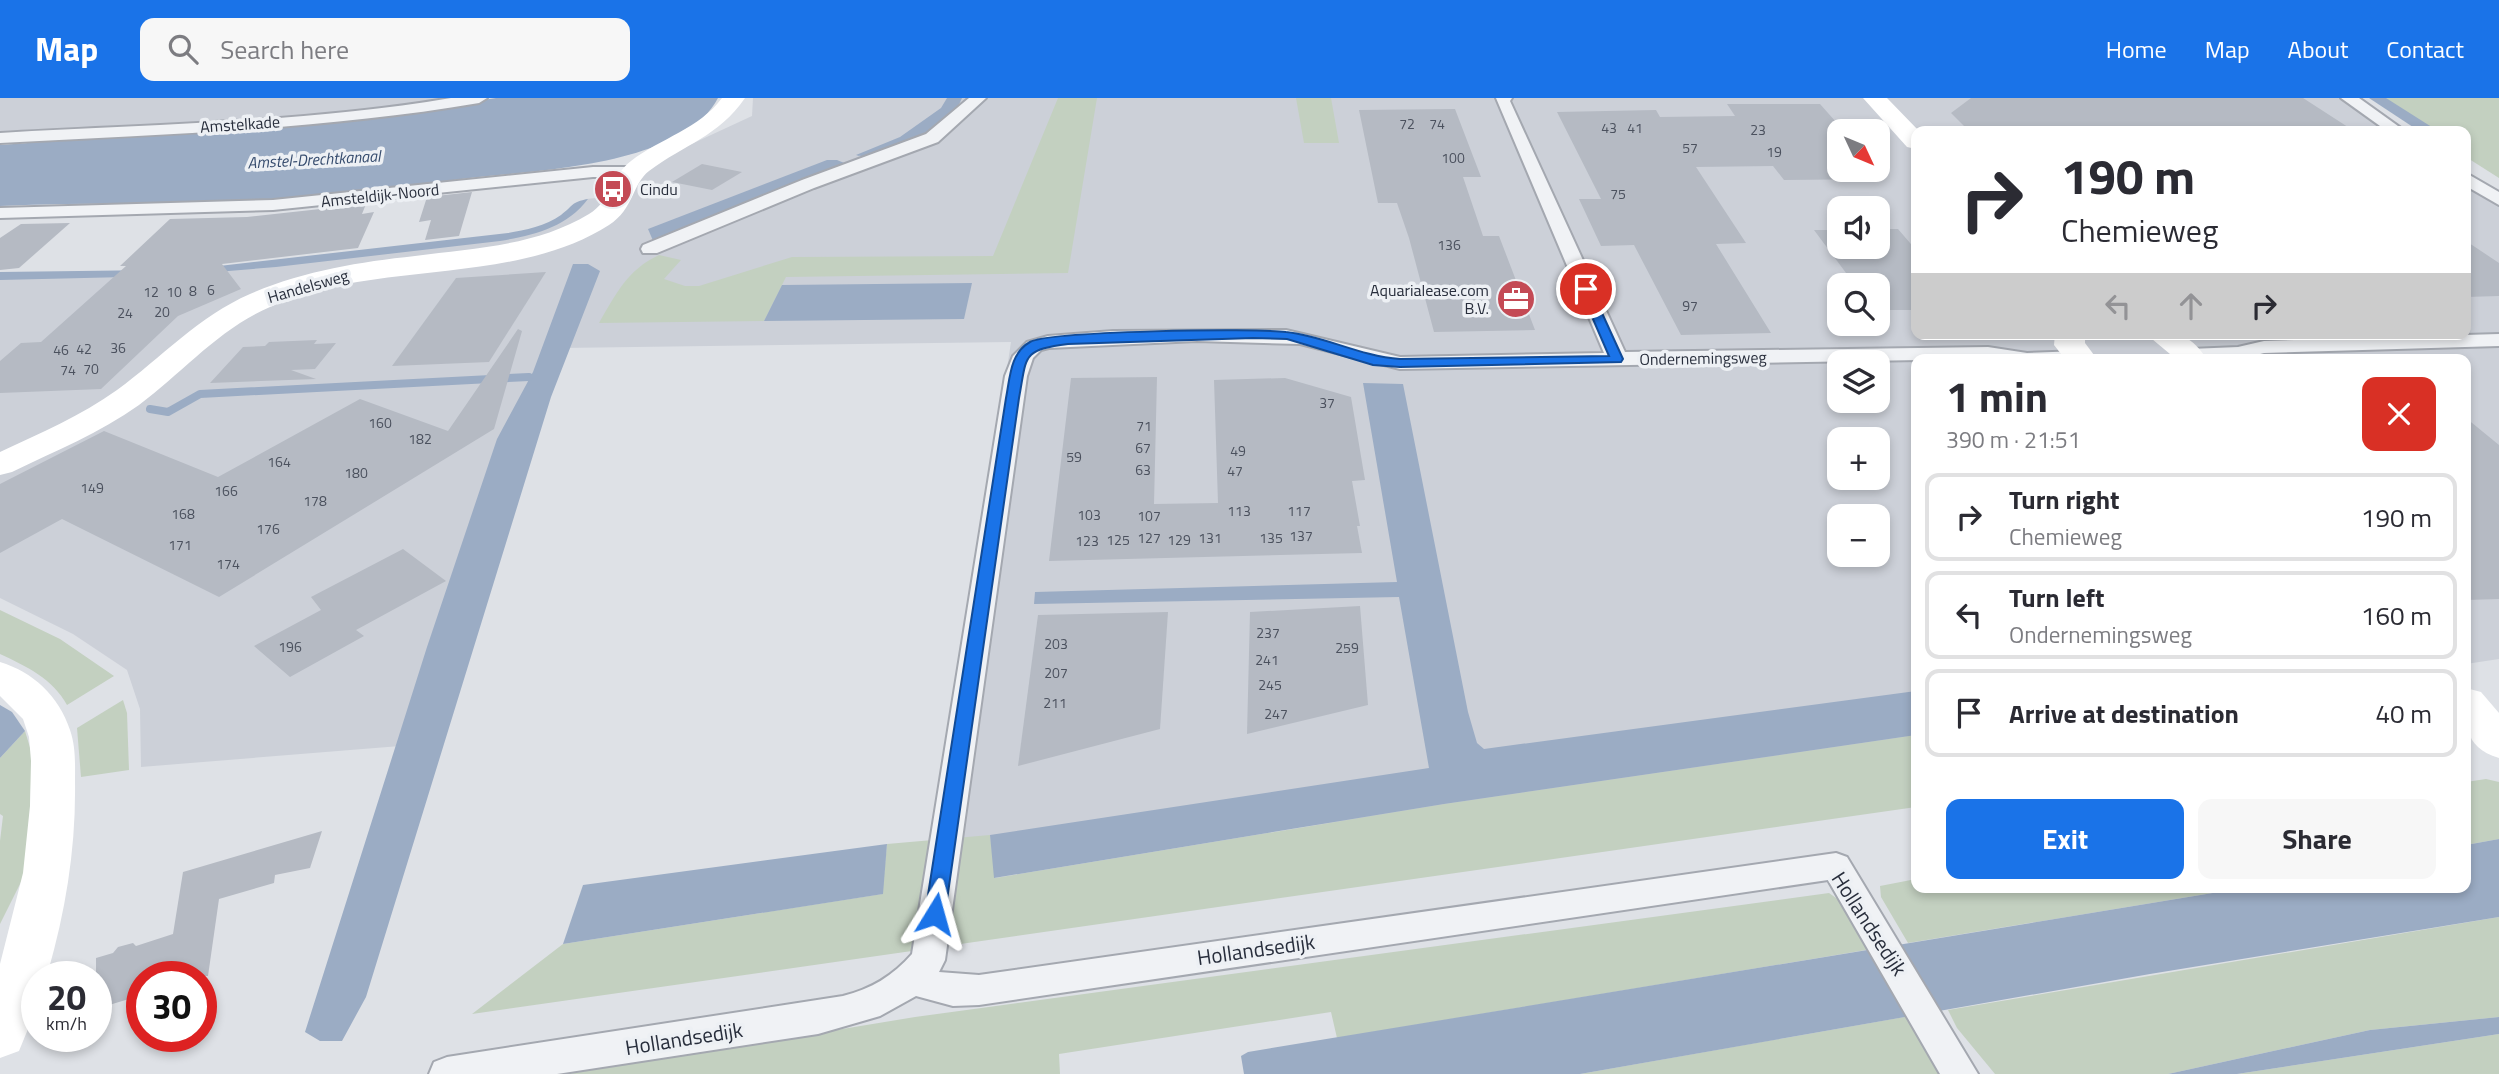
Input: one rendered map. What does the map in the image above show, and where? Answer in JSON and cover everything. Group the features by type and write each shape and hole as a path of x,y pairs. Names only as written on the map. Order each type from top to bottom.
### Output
{"street":[{"name":"Amstelkade","path":"0,138 325,119 396,112 479,98"},
{"path":"631,172 651,158 691,139 717,119 734,98"},
{"path":"650,249 808,184 932,138 978,98"},
{"path":"1874,98 1911,137"},
{"path":"1888,98 1916,126"},
{"path":"2348,98 2390,126"},
{"name":"Ondernemingsweg","path":"1502,99 1617,359 1988,352 1999,354"},
{"name":"Amsteldijk-Noord","path":"0,214 273,205 593,172 631,172"},
{"name":"Handelsweg","path":"0,465 123,401 157,376 205,332 229,315 260,300 296,287 347,274 536,247 575,233 613,208 631,172"},
{"path":"2471,181 2499,200"},
{"path":"912,979 928,960 1013,398 1020,359 1035,344 1068,340 1253,334 1288,336 1373,361 1400,363 1617,359"},
{"path":"2179,348 2238,353 2264,347 2499,340"},
{"name":"Ondernemingsweg","path":"2052,354 2076,349"},
{"path":"0,677 22,688 46,724 52,745 54,813 28,955 18,992 0,1034"},
{"path":"2471,688 2499,713"},
{"path":"2471,709 2499,742"},
{"name":"Hollandsedijk","path":"447,1074 818,1018 871,1004 897,991 912,979 940,990 959,993 1836,866 1961,1074"}],"shaded area":[{"path":"0,98 469,98 327,117 0,135"},
{"path":"753,98 2341,98 2383,126 1911,126 1911,340 2471,340 2471,184 2499,203 2499,659 2471,663 2471,354 1911,354 1911,749 931,874 1011,342 561,348 425,744 141,767 140,709 127,670 73,634 0,598 0,275 170,273 288,263 530,232 561,218 586,199 626,195 644,166 752,116"}],"green space":[{"path":"1058,98 1097,98 1068,273 786,277 764,321 599,323 630,275 659,255 681,260 664,279 685,286 699,286 792,257 993,256"},
{"path":"1296,98 1331,98 1339,143 1304,143"},
{"path":"2376,98 2499,98 2499,178 2471,160 2471,126 2419,126"},
{"path":"0,610 60,639 114,676 67,705 47,681 0,654"},
{"path":"123,700 127,713 129,770 81,777 77,728"},
{"path":"25,731 32,754 28,868 0,924 0,841 3,816 0,814 0,758"},
{"path":"1911,736 1911,808 472,1014 563,944 882,894 887,844 990,835 995,878 1444,804"},
{"path":"2486,779 2499,782 2499,839 2471,844 2471,781"},
{"path":"1911,880 1911,893 2212,893 1908,943 1881,897 1880,886"},
{"path":"1829,893 1849,907 1872,949 1337,1038 1331,1012 1059,1054 1060,1074 568,1074 915,1017"},
{"path":"2499,917 2499,1017 2370,1030 2168,1074 1995,1074 1957,1028 1948,1010"},
{"path":"1910,1016 1942,1074 1580,1074"},
{"path":"2499,1034 2499,1074 2237,1074"}],"water":[{"name":"Amstel-Drechtkanaal","path":"496,98 718,98 700,121 674,138 642,151 569,167 291,199 218,203 0,206 0,145 384,116"},
{"path":"947,98 962,98 953,112 935,127 892,149 865,156 856,155 900,137 941,108"},
{"path":"2369,98 2386,98 2430,126 2411,126"},
{"path":"827,160 837,160 849,165 654,243 648,229"},
{"path":"588,199 570,217 548,229 500,241 276,267 168,276 0,280 0,272 158,270 219,266 508,233 549,222 575,203"},
{"path":"573,264 588,264 600,271 551,397 366,997 342,1041 320,1041 305,1032 427,647 497,439 533,372"},
{"path":"972,283 964,319 764,321 782,285"},
{"path":"1363,383 1403,384 1468,712 1477,743 1484,749 1911,692 1911,736 1444,804 994,878 990,835 1429,768 1399,597 1034,604 1035,592 1397,582"},
{"path":"0,705 12,712 25,731 0,758"},
{"path":"2499,839 2499,917 2150,974 1580,1074 1244,1074 1241,1056 1248,1052 2213,893 2471,893 2471,844"},
{"path":"887,844 883,894 563,944 583,885"},
{"path":"2499,1017 2499,1034 2237,1074 2168,1074 2370,1030"}],"building":[{"path":"1971,98 2303,98 2346,126 1964,126 1951,113"},
{"path":"1727,104 1820,104 1833,119 1827,119 1827,180 1784,180 1773,166 1696,167 1746,243 1716,244 1771,333 1681,335 1634,245 1601,246 1579,199 1601,199 1557,112 1656,110 1660,117 1735,116"},
{"path":"1455,109 1481,177 1463,177 1483,236 1499,236 1535,330 1434,332 1397,203 1378,203 1359,110"},
{"path":"702,164 742,172 712,190 672,182"},
{"path":"472,192 459,236 425,240 431,220 419,222 427,197"},
{"path":"366,204 362,214 374,212 358,248 222,264 241,289 178,316 101,389 0,393 0,361 21,343 41,342 126,266 120,266 170,219 247,217"},
{"path":"70,223 19,268 0,270 0,238 21,224"},
{"path":"1890,229 1898,229 1911,244 1911,310 1890,310 1890,273 1846,273 1836,259 1890,259"},
{"path":"1814,230 1827,230 1827,247"},
{"path":"2471,244 2499,263 2499,296 2471,297"},
{"path":"546,272 489,362 392,366 456,278"},
{"path":"518,329 522,331 494,429 219,597 62,519 0,553 0,484 104,431 218,477 360,399 448,431"},
{"path":"317,340 314,344 336,343 315,369 291,370 316,379 210,383 243,347 265,346 269,342"},
{"path":"1157,377 1154,504 1218,503 1214,380 1285,378 1351,397 1365,480 1352,481 1362,553 1049,561 1071,378"},
{"path":"2471,422 2499,445 2499,599 2471,600"},
{"path":"403,549 446,581 356,630 364,636 290,677 254,646 321,610 311,597"},
{"path":"1360,606 1368,705 1247,734 1250,612"},
{"path":"1168,612 1160,729 1018,766 1038,615"},
{"path":"322,831 310,868 275,875 274,883 219,899 210,961 126,961 126,1000 112,1004 112,961 96,961 96,958 113,953 118,947 133,943 136,946 173,934 183,872"}],"waterway":[{"path":"150,409 168,412 200,394 529,377"}],"place":[{"name":"Cindu","path":"613,189"},
{"name":"Aquarialease.com B.V.","path":"1516,299"}],"route":[{"path":"935,914 1013,398 1020,359 1035,344 1068,340 1253,334 1288,336 1317,342 1373,361 1400,363 1617,359 1586,289"}]}
